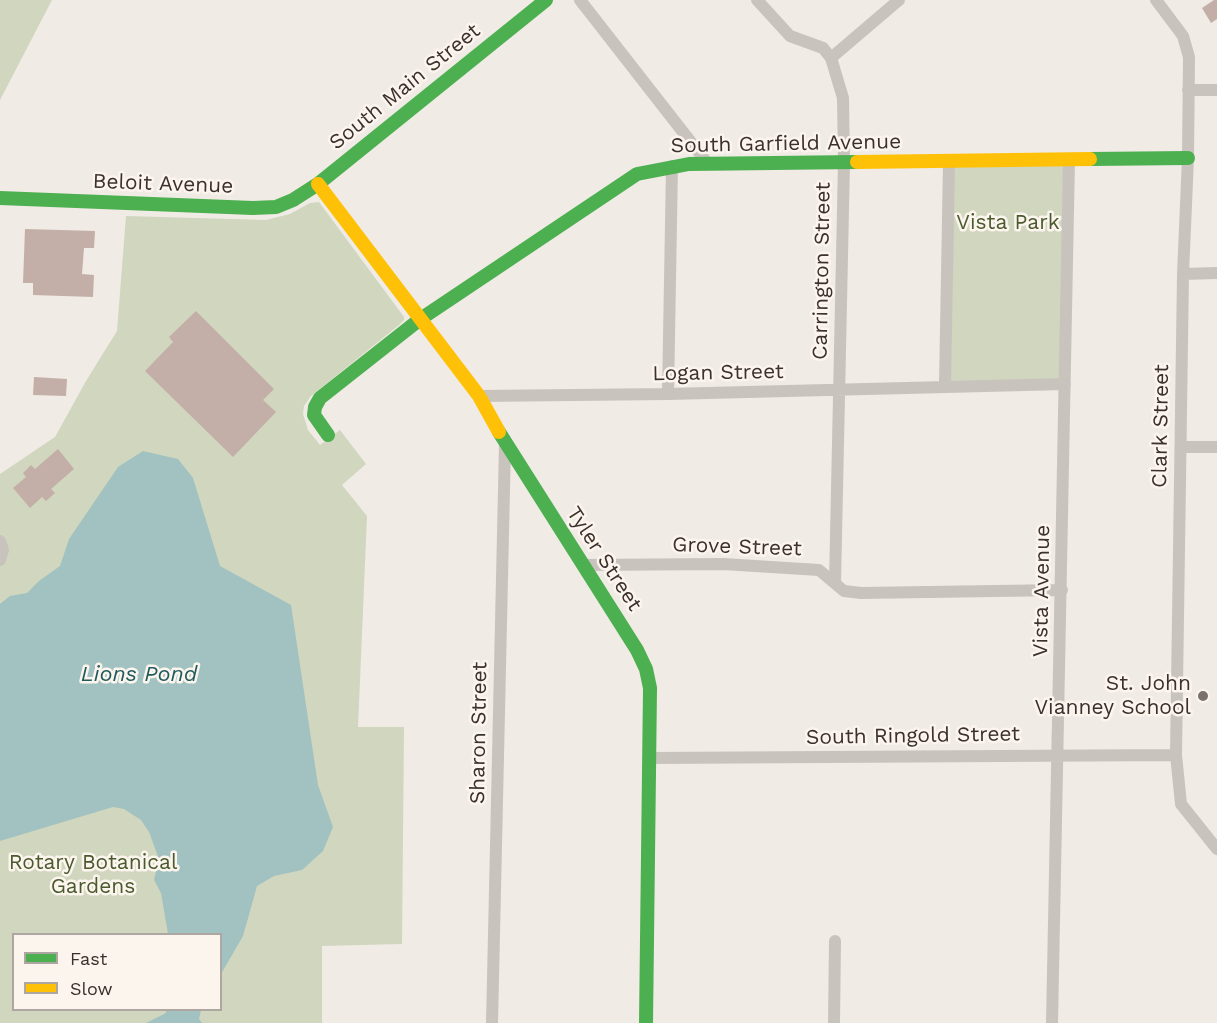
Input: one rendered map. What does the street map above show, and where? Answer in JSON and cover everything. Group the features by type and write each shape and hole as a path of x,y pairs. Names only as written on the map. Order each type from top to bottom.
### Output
{"street":[{"name":"South Main Street","path":"318,184 546,0"},
{"path":"580,0 708,164"},
{"path":"758,0 790,36 823,48 831,58 899,0"},
{"name":"Clark Street","path":"1156,0 1183,36 1188,57 1176,755 1181,804 1217,849"},
{"name":"Carrington Street","path":"831,58 843,98 844,163 835,584"},
{"path":"1188,90 1217,90"},
{"name":"South Garfield Avenue","path":"328,435 314,415 320,398 419,320 637,174 672,166 708,164 1188,158"},
{"name":"Vista Avenue","path":"1052,1023 1069,160"},
{"path":"945,385 949,162"},
{"path":"668,394 672,166"},
{"name":"Beloit Avenue","path":"0,198 261,208 276,207 293,200 318,184"},
{"name":"Tyler Street","path":"318,184 419,320 479,396 505,444 637,650 646,669 650,688 646,1023"},
{"path":"1183,273 1217,273"},
{"name":"Logan Street","path":"479,396 668,394 945,385 1065,384"},
{"name":"Sharon Street","path":"492,1023 505,444"},
{"path":"1181,447 1217,447"},
{"path":"0,541 3,550 0,560"},
{"name":"Grove Street","path":"583,565 723,564 819,570 844,591 861,593 1062,590"},
{"name":"South Ringold Street","path":"650,758 1176,755"},
{"path":"834,1023 835,941"}],"green space":[{"path":"0,0 52,0 0,100"},
{"name":"Vista Park","path":"1069,160 1065,384 945,385 949,162"},
{"name":"Rotary Botanical Gardens","path":"319,202 404,317 399,325 311,396 304,406 303,414 308,430 320,445 340,430 366,464 342,485 367,516 358,727 404,727 402,944 322,946 322,1023 0,1023 0,474 55,437 117,331 126,216 266,220 290,214 310,203"}],"water":[{"name":"Lions Pond","path":"143,451 178,459 193,478 220,566 291,605 318,785 333,827 323,851 302,870 274,876 257,886 243,936 222,972 222,933 168,933 161,893 154,880 159,859 149,832 141,820 124,809 113,807 0,841 0,604 10,596 27,593 60,566 69,539 118,467"},
{"path":"166,1011 201,1011 199,1019 202,1023 146,1023"}],"building":[{"path":"1217,0 1217,19 1211,23 1202,8"},
{"path":"25,229 95,231 94,248 84,248 82,274 94,275 93,297 33,295 33,283 23,283"},
{"path":"196,311 274,389 263,400 276,412 233,457 145,371 173,342 169,337"},
{"path":"34,377 67,379 66,396 33,395"},
{"path":"58,449 74,469 51,489 55,493 46,501 42,497 30,508 13,488 26,477 23,473 31,465 35,469"}],"traffic: fast":[{"path":"0,198 276,207 293,200 318,184 546,0"},
{"path":"1090,159 1188,158"},
{"path":"328,435 314,415 320,398 419,320 637,174 689,164 857,162"},
{"path":"499,432 637,650 646,669 650,688 646,1023"}],"traffic: slow":[{"path":"857,162 1090,159"},
{"path":"318,184 479,396 499,432"}],"place":[{"name":"St. John Vianney School","path":"1203,696"}]}
